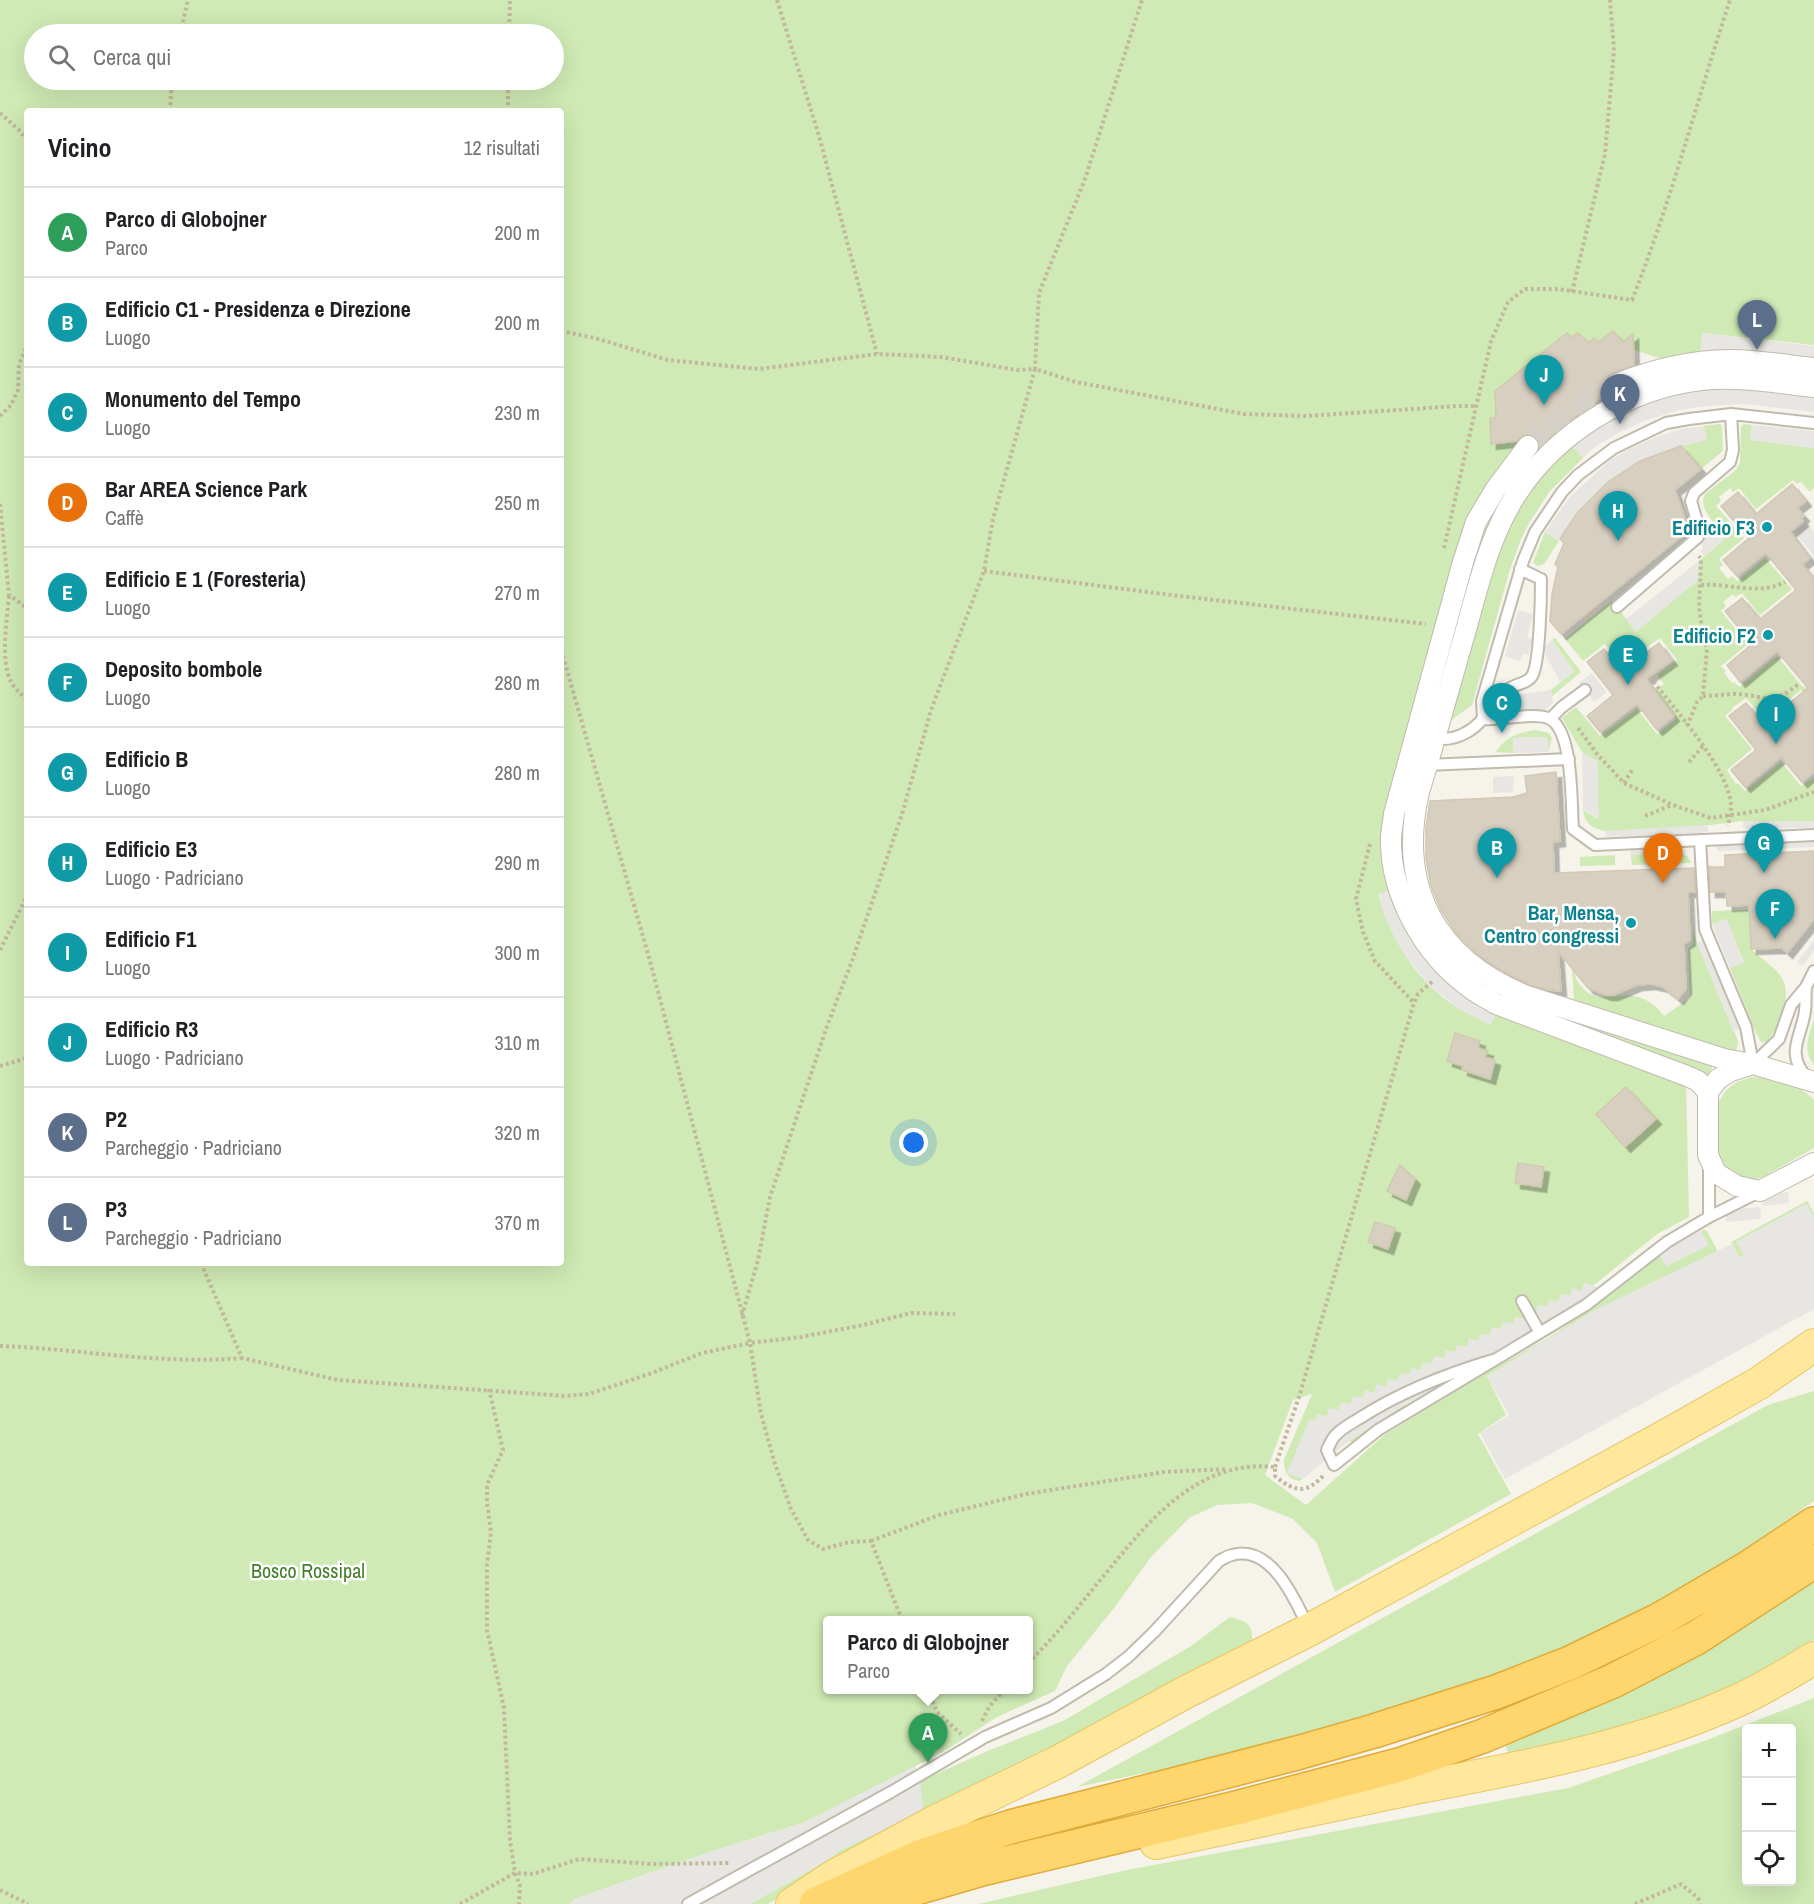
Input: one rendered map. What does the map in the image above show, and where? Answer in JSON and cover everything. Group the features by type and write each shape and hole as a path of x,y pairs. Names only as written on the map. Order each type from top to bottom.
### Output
{"highway":[{"path":"816,1904 922,1856 1010,1827 1374,1731 1507,1688 1570,1663 1659,1620 1748,1568 1814,1524"},
{"path":"861,1904 982,1869 1379,1770 1483,1736 1613,1681 1696,1638 1814,1561"}],"main road":[{"path":"792,1904 834,1876 1309,1630 1650,1445 1759,1383 1814,1345"},
{"path":"1759,1383 1814,1371"},
{"path":"895,1904 971,1884 1323,1807 1506,1771 1617,1744 1689,1720 1744,1698 1814,1658"}],"street":[{"path":"1616,384 1636,376 1698,362 1731,360 1814,368"},
{"path":"1814,387 1731,379 1700,380 1641,395 1579,428 1554,449 1533,472 1514,498 1497,530 1484,567 1414,814 1408,883 1408,915 1424,941 1446,968 1469,987 1496,1004 1698,1081 1707,1092 1708,1155 1716,1173 1726,1181 1760,1191 1814,1163"},
{"path":"1528,446 1495,490 1476,522 1394,814 1391,838 1393,861 1427,908 1438,931 1459,955 1480,973 1503,987 1724,1059 1753,1064 1812,1082"},
{"path":"1707,1092 1718,1079 1731,1071 1753,1064"}],"lane":[{"path":"1483,719 1482,701 1521,569 1535,532 1562,492 1578,475 1614,448 1666,423 1731,414 1814,423"},
{"path":"1613,603 1698,537 1699,528 1691,501 1694,493 1730,462 1733,450 1731,414"},
{"path":"1435,738 1446,741 1470,730 1483,719 1500,696 1512,687 1532,678 1538,640 1541,579 1521,569"},
{"path":"1550,719 1585,690"},
{"path":"1483,719 1540,716 1550,719 1561,732 1566,743 1573,829 1595,845 1814,835"},
{"path":"1408,760 1427,765 1569,759"},
{"path":"1700,840 1705,929 1746,1027 1753,1064"},
{"path":"1753,1064 1779,1039 1791,1005 1806,987 1814,971"},
{"path":"1806,987 1805,1011 1795,1047 1800,1069 1812,1082"},
{"path":"1552,1025 1558,1006"},
{"path":"1708,1155 1709,1217"},
{"path":"1493,1360 1414,1388 1366,1414 1334,1437 1327,1450 1334,1465 1378,1430 1586,1305 1667,1242 1760,1191"},
{"path":"1522,1301 1539,1333"},
{"path":"688,1904 985,1737 1051,1708 1106,1674 1154,1632 1219,1561 1233,1554 1245,1554 1257,1558 1278,1573 1293,1594 1309,1630"}],"path":[{"path":"182,24 188,0"},
{"path":"509,24 510,0"},
{"path":"742,1316 758,1260 770,1197 903,811 932,710 984,571 993,519 1035,369 1039,293 1085,179 1142,0"},
{"path":"1572,292 1605,154 1614,50 1611,0"},
{"path":"1632,300 1675,181 1730,0"},
{"path":"779,2 819,136 877,354"},
{"path":"170,108 171,90"},
{"path":"507,108 508,90"},
{"path":"0,113 24,136"},
{"path":"564,332 595,338 668,360 759,369 877,354 942,357 1017,370 1035,369 1076,381 1244,414 1307,416 1477,406"},
{"path":"0,416 11,405 18,390 19,364 24,353"},
{"path":"0,504 9,595 4,642 7,667 10,680 24,696"},
{"path":"1687,726 1697,702 1703,696 1707,649 1699,607 1701,559 1689,545"},
{"path":"984,571 1179,597 1427,624"},
{"path":"1701,585 1762,588 1776,587 1785,582"},
{"path":"9,595 24,606"},
{"path":"1584,619 1613,603"},
{"path":"564,659 651,962 750,1343 761,1414 791,1509 808,1540 823,1549 836,1544 871,1541 939,1515 1026,1494 1164,1472 1231,1469 1260,1465 1275,1467"},
{"path":"1650,677 1717,766 1728,790 1731,807 1729,816"},
{"path":"1703,696 1737,694 1762,699 1776,698 1784,696 1800,683"},
{"path":"1573,721 1597,754 1624,783 1673,805 1711,818 1765,810 1814,792"},
{"path":"1689,762 1702,746"},
{"path":"1624,783 1632,770"},
{"path":"1645,816 1673,805"},
{"path":"0,950 24,902"},
{"path":"1334,1465 1314,1486 1307,1489 1292,1487 1275,1476 1275,1467 1299,1397 1414,1003 1418,994 1429,985"},
{"path":"0,1066 24,1059"},
{"path":"202,1266 242,1358"},
{"path":"0,1346 131,1358 205,1361 242,1358 338,1380 566,1396 589,1394 702,1353 750,1343 801,1337 911,1313 955,1314"},
{"path":"489,1389 503,1450 487,1485 487,1503 492,1532 487,1565 487,1630 504,1708 510,1840 515,1873 520,1886 519,1904"},
{"path":"1033,1659 1138,1533 1170,1504 1201,1481 1231,1469"},
{"path":"871,1541 900,1616"},
{"path":"930,1694 937,1712 973,1744"},
{"path":"985,1737 982,1720 1000,1694"},
{"path":"460,1904 515,1873 533,1874 579,1859 652,1864 728,1862 750,1871"},
{"path":"1635,1904 1682,1884 1698,1898 1700,1904"},
{"path":"0,1890 28,1904"}],"green space":[{"name":"Bosco Rossipal","path":"0,0 1814,0 1814,345 1703,333 1700,355 1669,361 1634,350 1633,334 1623,342 1613,331 1598,342 1594,338 1588,343 1578,333 1571,337 1567,333 1504,384 1496,418 1490,419 1491,444 1512,442 1513,435 1516,433 1523,440 1490,481 1422,674 1392,890 1378,894 1389,925 1404,954 1424,980 1454,1005 1490,1025 1497,1011 1686,1083 1689,1217 1657,1234 1593,1286 1584,1283 1582,1291 1535,1314 1527,1300 1524,1319 1515,1317 1513,1324 1315,1421 1288,1473 1303,1479 1299,1481 1287,1474 1284,1460 1312,1394 1293,1400 1265,1475 1306,1505 1383,1436 1485,1373 1548,1338 1595,1306 1659,1253 1666,1266 1708,1245 1701,1231 1704,1230 1707,1231 1725,1265 1599,1308 1487,1376 1506,1415 1478,1434 1511,1494 1335,1592 1317,1543 1293,1519 1252,1503 1217,1505 1189,1518 1151,1557 1114,1608 1067,1666 1055,1691 997,1717 943,1752 805,1822 577,1898 569,1904 0,1904"},
{"path":"1689,389 1718,389 1573,446 1583,458 1550,491 1529,523 1510,569 1472,705 1450,721 1448,719 1493,561 1523,497 1559,454 1619,412"},
{"path":"1720,424 1723,451 1701,469 1681,446 1707,440 1704,426"},
{"path":"1744,424 1752,425 1750,440 1814,448 1814,488 1810,492 1801,482 1797,484 1793,480 1756,509 1739,488 1733,492 1730,488 1719,497 1721,501 1716,506 1744,538 1719,559 1723,565 1719,568 1728,579 1732,576 1737,581 1765,558 1792,589 1760,615 1742,593 1736,597 1733,594 1723,602 1726,606 1721,611 1748,644 1721,666 1732,683 1734,682 1739,687 1777,656 1802,686 1807,688 1814,683 1807,698 1801,690 1764,719 1746,698 1732,708 1725,716 1752,749 1727,770 1736,784 1738,783 1745,791 1781,762 1801,786 1814,778 1814,821 1743,821 1694,827 1605,831 1597,829 1587,822 1583,810 1598,819 1598,762 1582,752 1562,718 1576,707 1600,736 1637,709 1657,734 1676,719 1655,691 1664,684 1657,675 1677,660 1660,638 1622,665 1605,644 1583,661 1565,639 1612,601 1636,631 1698,580 1699,561 1727,537 1706,512 1703,500 1705,494 1736,470 1740,463 1741,427"},
{"path":"1494,508 1499,511 1427,742 1422,743 1477,546"},
{"path":"1545,532 1559,541 1544,564 1538,566 1533,563"},
{"path":"1555,638 1581,672 1552,696 1551,690 1574,671 1552,640"},
{"path":"1535,730 1549,733 1552,738 1548,752 1547,737 1513,738 1513,753 1496,752 1512,736"},
{"path":"1681,853 1688,857 1691,863 1632,865 1631,855"},
{"path":"1615,855 1615,865 1580,866 1580,857"},
{"path":"1804,908 1750,930 1751,949 1781,976 1786,991 1782,1014 1777,1026 1766,1042 1761,1042 1730,968 1744,962 1726,919 1712,924 1712,911"},
{"path":"1693,927 1697,943 1738,1041 1737,1048 1733,1052 1574,1002 1571,951 1576,965 1576,978 1585,990 1598,997 1642,998 1664,1016 1690,998 1688,949 1693,943"},
{"path":"1814,1019 1814,1065 1807,1048"},
{"path":"1579,1023 1709,1062 1712,1066 1711,1071 1706,1076 1579,1026"},
{"path":"1751,1077 1785,1082 1808,1094 1814,1100 1814,1148 1756,1179 1743,1178 1729,1171 1721,1160 1718,1150 1716,1112 1718,1103 1726,1090 1737,1082"},
{"path":"1807,1201 1814,1217 1806,1204 1737,1242 1744,1255 1740,1258 1731,1242"},
{"path":"1814,1391 1814,1501 1700,1580 1573,1643 1425,1701 1281,1745 1077,1787 1768,1405"},
{"path":"1406,1404 1405,1409 1354,1442 1349,1441 1348,1439"},
{"path":"1814,1578 1814,1640 1785,1659 1705,1700 1638,1726 1509,1754 1506,1748 1508,1737"},
{"path":"1230,1617 1245,1622 1251,1628 1251,1645 768,1904 750,1904 828,1860 920,1781 1063,1721 1191,1646"},
{"path":"1814,1698 1814,1904 978,1904 1127,1870 1568,1788 1742,1726 1742,1886 1796,1886 1796,1724 1748,1724"}],"shaded area":[{"path":"1702,333 1814,346 1814,362 1700,355"},
{"path":"1735,388 1814,396 1814,412 1744,404 1705,406 1679,410 1644,421 1616,434 1595,447 1583,458 1572,446 1610,420 1656,400 1697,391"},
{"path":"1752,425 1814,431 1814,448 1750,440"},
{"path":"1704,426 1707,440 1650,457 1608,482 1578,512 1559,541 1545,532 1570,497 1608,462 1629,449 1656,437 1682,429"},
{"path":"1806,522 1814,532 1814,556 1794,532"},
{"path":"1718,526 1727,537 1704,556 1700,551 1703,547 1699,542"},
{"path":"1699,561 1698,580 1636,632 1626,619"},
{"path":"1518,610 1533,614 1527,637 1533,639 1528,655 1523,654 1520,661 1505,656"},
{"path":"1552,640 1574,671 1560,682 1542,648"},
{"path":"1592,673 1607,692 1594,702 1579,683"},
{"path":"1551,690 1553,703 1544,711 1516,710 1516,695"},
{"path":"1547,737 1548,752 1513,753 1513,738"},
{"path":"1582,752 1598,762 1599,819 1583,810"},
{"path":"1514,776 1513,792 1493,793 1493,777"},
{"path":"1743,821 1814,821 1814,828 1743,828"},
{"path":"1707,825 1709,832 1694,834 1606,837 1605,831"},
{"path":"1814,841 1814,847 1717,851 1717,844"},
{"path":"1674,847 1674,854 1631,855 1631,848"},
{"path":"1392,890 1497,1011 1490,1025 1459,1009 1429,985 1404,954 1385,918 1378,894"},
{"path":"1727,919 1744,963 1730,968 1712,924"},
{"path":"1704,940 1740,1029 1733,1031 1697,943"},
{"path":"1814,940 1814,951 1802,966 1797,962"},
{"path":"1788,1192 1789,1203 1763,1206 1762,1194"},
{"path":"1806,1204 1814,1217 1814,1309 1505,1479 1480,1433 1509,1415 1487,1376 1599,1308 1732,1244 1740,1258 1744,1255 1736,1242"},
{"path":"1760,1207 1760,1219 1726,1222 1726,1210"},
{"path":"1701,1231 1709,1245 1666,1266 1659,1253"},
{"path":"1584,1283 1601,1288 1443,1385 1406,1404 1348,1442 1303,1479 1287,1473 1309,1420 1315,1421 1317,1414 1327,1416 1329,1408 1338,1410 1341,1402 1351,1404 1353,1396 1363,1398 1365,1390 1374,1393 1377,1384 1386,1387 1388,1379 1397,1381 1400,1373 1409,1375 1412,1368 1421,1370 1423,1362 1432,1364 1434,1356 1444,1358 1446,1350 1455,1352 1457,1345 1467,1347 1469,1338 1478,1341 1480,1334 1490,1335 1492,1327 1501,1329 1503,1322 1513,1324 1515,1317 1524,1319 1525,1316 1518,1304 1527,1299 1535,1313 1538,1305 1547,1307 1549,1300 1558,1301 1561,1293 1570,1296 1572,1288 1582,1291"},
{"path":"915,1766 920,1781 923,1811 841,1850 828,1860 750,1904 569,1904 576,1898 805,1822"}],"building":[{"path":"1613,331 1623,342 1633,334 1634,365 1607,376 1604,383 1607,392 1540,447 1536,437 1529,434 1523,435 1517,441 1491,444 1490,418 1496,418 1495,391 1567,333 1571,337 1578,333 1588,343 1594,338 1598,342"},
{"path":"1681,446 1701,469 1675,490 1689,530 1561,634 1550,621 1552,594 1558,567 1555,564 1564,543 1560,539 1563,534 1578,512 1608,482 1640,461"},
{"path":"1792,484 1806,501 1797,508 1804,516 1801,519 1803,521 1790,532 1810,558 1802,564 1812,577 1814,575 1814,772 1802,782 1781,757 1745,787 1731,770 1756,750 1729,716 1746,703 1764,724 1808,688 1777,651 1740,682 1727,665 1752,644 1725,611 1742,598 1760,619 1796,590 1766,553 1737,576 1723,560 1749,538 1721,506 1738,492 1756,514"},
{"path":"1659,643 1672,660 1646,679 1674,716 1657,730 1637,704 1600,732 1587,716 1613,695 1587,662 1604,649 1622,671"},
{"path":"1556,772 1560,841 1553,842 1554,873 1694,868 1695,892 1688,892 1690,940 1684,944 1686,989 1678,999 1663,987 1651,984 1637,985 1613,995 1606,995 1588,988 1558,951 1561,991 1531,985 1501,970 1476,953 1456,933 1441,910 1431,886 1426,858 1426,828 1430,801 1513,797 1527,793 1525,776"},
{"path":"1814,851 1814,919 1787,953 1782,948 1751,949 1749,905 1727,906 1726,892 1710,892 1709,867 1725,867 1725,855"},
{"path":"1455,1033 1480,1041 1478,1048 1488,1051 1485,1057 1495,1060 1490,1079 1462,1070 1463,1066 1447,1061"},
{"path":"1626,1087 1656,1119 1625,1147 1596,1114"},
{"path":"1518,1163 1544,1167 1541,1187 1515,1183"},
{"path":"1400,1165 1415,1179 1406,1200 1387,1191"},
{"path":"1375,1222 1395,1228 1388,1249 1368,1242"}],"tunnel":[{"path":"1528,446 1569,411 1616,384"}],"place":[{"name":"P3","path":"1757,350"},
{"name":"Edificio R3","path":"1544,405"},
{"name":"P2","path":"1620,424"},
{"name":"Edificio F3","path":"1767,527"},
{"name":"Edificio E3","path":"1618,541"},
{"name":"Edificio F2","path":"1768,635"},
{"name":"Edificio E 1 (Foresteria)","path":"1628,685"},
{"name":"Monumento del Tempo","path":"1502,733"},
{"name":"Edificio F1","path":"1776,744"},
{"name":"Edificio B","path":"1764,873"},
{"name":"Edificio C1 - Presidenza e Direzione","path":"1497,878"},
{"name":"Bar AREA Science Park","path":"1663,883"},
{"name":"Bar, Mensa, Centro congressi","path":"1631,923"},
{"name":"Deposito bombole","path":"1775,939"},
{"name":"Parco di Globojner","path":"928,1763"}]}
